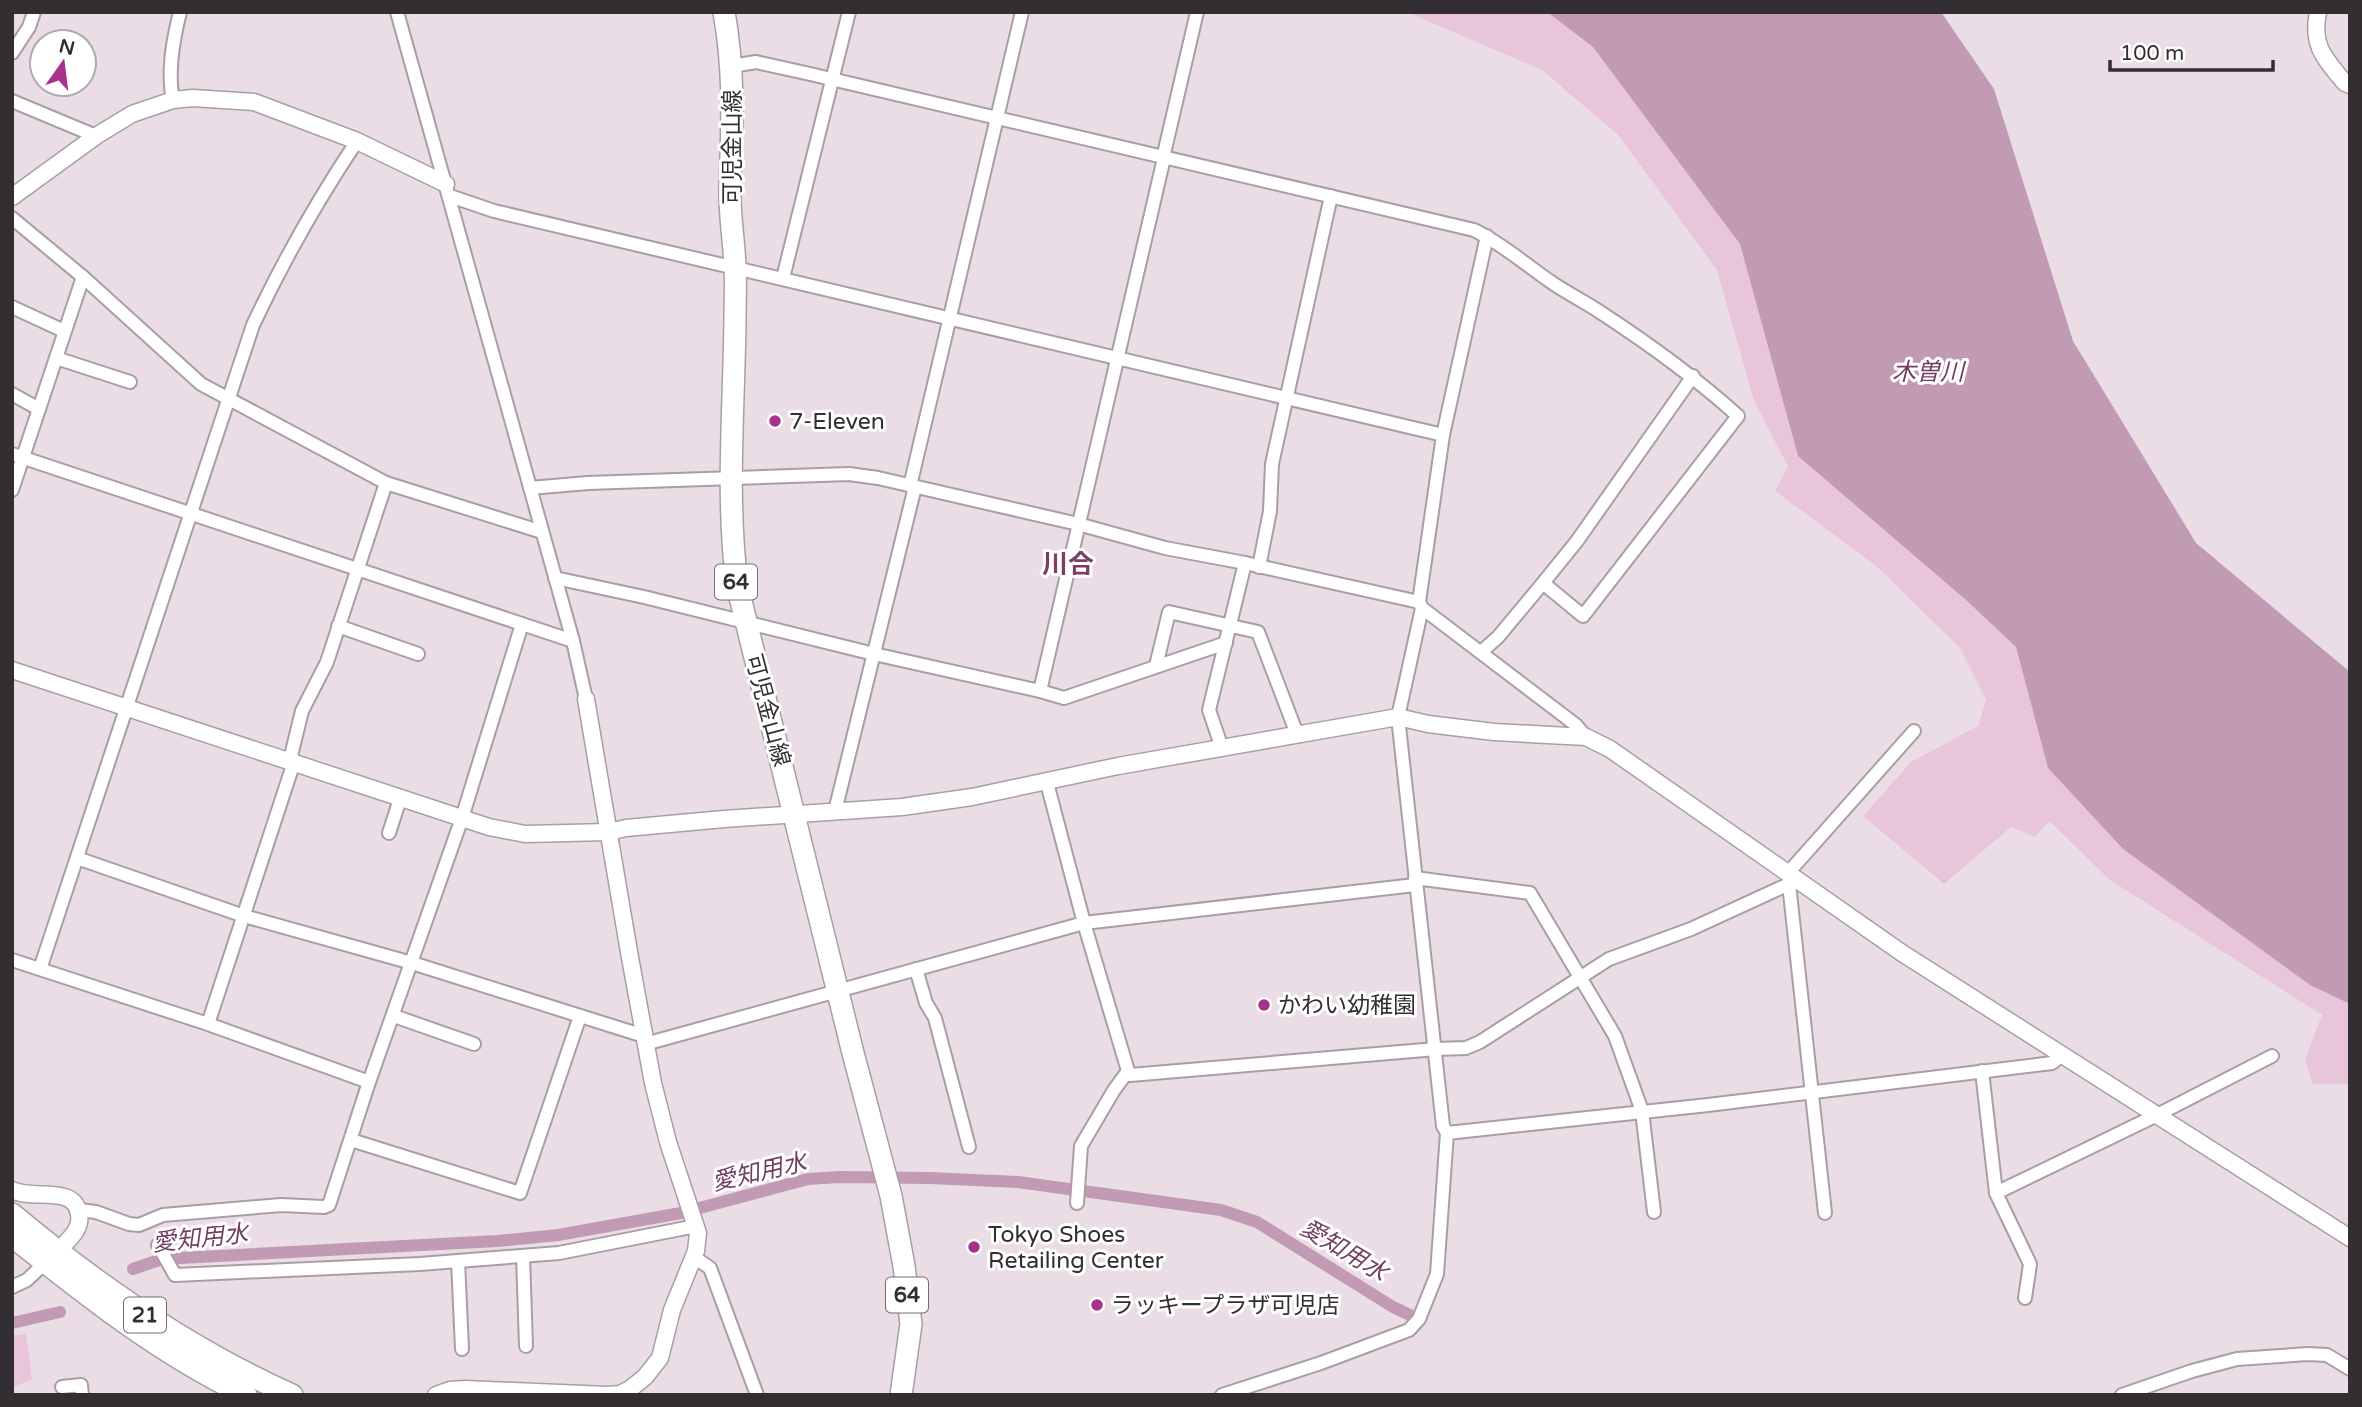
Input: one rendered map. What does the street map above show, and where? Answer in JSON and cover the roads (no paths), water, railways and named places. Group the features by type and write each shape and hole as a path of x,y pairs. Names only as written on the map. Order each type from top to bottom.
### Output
{"main road":[{"name":"可児金山線","path":"724,12 734,100 730,188 735,267 730,453 732,548 745,622 891,1196 911,1324 901,1395"},
{"name":"21","path":"12,1213 52,1257 141,1334 194,1369 246,1395"},
{"name":"21","path":"12,1236 52,1257 204,1352 292,1395"}],"street":[{"path":"12,53 29,27 34,12"},
{"path":"173,100 173,38 180,12"},
{"path":"397,12 573,641 586,699 645,1040 668,1142 696,1224 698,1245 673,1310 660,1358 645,1377 630,1389 620,1394 607,1395 465,1389 436,1395"},
{"path":"783,278 849,12"},
{"path":"835,811 874,654 1022,12"},
{"path":"1040,691 1197,12"},
{"path":"2318,12 2315,34 2321,54 2345,83 2350,85"},
{"path":"732,66 756,62 832,79 1474,230 1487,236 1693,376 1738,416 1583,616 1543,583"},
{"path":"12,198 96,136 132,114 173,100 192,98 254,102 357,141 448,190 494,211 1443,435"},
{"path":"12,101 96,136"},
{"path":"40,969 253,325 279,270 317,202 357,141"},
{"path":"1259,567 1270,512 1272,464 1331,196"},
{"path":"12,218 83,277 201,384 386,483 542,532"},
{"path":"1222,1395 1321,1363 1409,1330 1419,1319 1437,1274 1447,1133 1443,1126 1398,717 1420,605 1443,435 1487,236"},
{"path":"12,490 18,456 39,409 83,277"},
{"path":"12,307 64,331"},
{"path":"56,358 130,382"},
{"path":"1481,652 1498,637 1543,583 1624,476 1693,376"},
{"path":"12,394 39,409"},
{"path":"18,456 573,641"},
{"path":"530,488 588,483 849,474 878,478 1078,524 1166,548 1245,563 1420,605 1576,725 1586,737"},
{"path":"208,1024 292,761 302,711 327,662 386,483"},
{"path":"1222,748 1209,710 1245,563"},
{"path":"555,578 1064,698 1226,643"},
{"path":"1156,666 1169,612 1258,632 1297,734"},
{"path":"79,1210 96,1212 139,1225 163,1215 281,1205 329,1205 369,1082 462,818 523,624"},
{"path":"338,626 418,654"},
{"path":"12,670 400,799 508,832 608,832 626,828 902,807 972,797 1118,766 1398,717 1428,724 1494,732 1586,737 1610,749 1790,878 1902,953 2350,1238"},
{"path":"1047,783 1084,923 1130,1075 1466,1048 1480,1042 1609,959 1691,929 1790,878 1914,731"},
{"path":"388,833 400,799"},
{"path":"77,858 244,916 412,963 580,1016 645,1040 1084,923 1415,881 1530,892 1615,1036 1642,1111 1654,1212"},
{"path":"1790,878 1825,1213"},
{"path":"12,960 208,1024 369,1082"},
{"path":"916,969 926,1003 935,1018 969,1147"},
{"path":"394,1016 474,1044"},
{"path":"351,1140 520,1193 580,1016"},
{"path":"1447,1133 2052,1063 2061,1056"},
{"path":"1996,1193 2272,1056"},
{"path":"1077,1203 1081,1146 1128,1071"},
{"path":"1982,1071 1996,1193 2029,1260 2025,1298"},
{"path":"12,1190 33,1196 67,1196 79,1210 80,1222 52,1257 27,1280 12,1287"},
{"path":"159,1247 175,1275 458,1261 559,1253 696,1224"},
{"path":"523,1256 526,1346"},
{"path":"694,1257 710,1268 757,1395"},
{"path":"458,1261 462,1349"},
{"path":"2122,1395 2237,1359 2327,1355 2350,1369"},
{"path":"62,1387 82,1385 82,1395"}],"water":[{"name":"木曽川","path":"1547,12 1941,12 1994,89 2073,341 2196,543 2350,672 2350,1004 2310,985 2123,849 2048,768 2016,647 1966,600 1798,456 1740,244 1593,47"}],"waterway":[{"name":"愛知用水","path":"133,1269 162,1259 497,1241 558,1235 681,1213 808,1179 930,1178 1018,1182 1221,1210 1257,1222 1393,1307 1412,1316"},
{"name":"愛知用水","path":"12,1323 60,1312"}],"place":[{"name":"7-Eleven","path":"775,421"},
{"name":"かわい幼稚園","path":"1264,1005"},
{"name":"Tokyo Shoes Retailing Center","path":"974,1247"},
{"name":"ラッキープラザ可児店","path":"1097,1305"}],"district":[{"name":"川合","path":"1068,564"}]}
